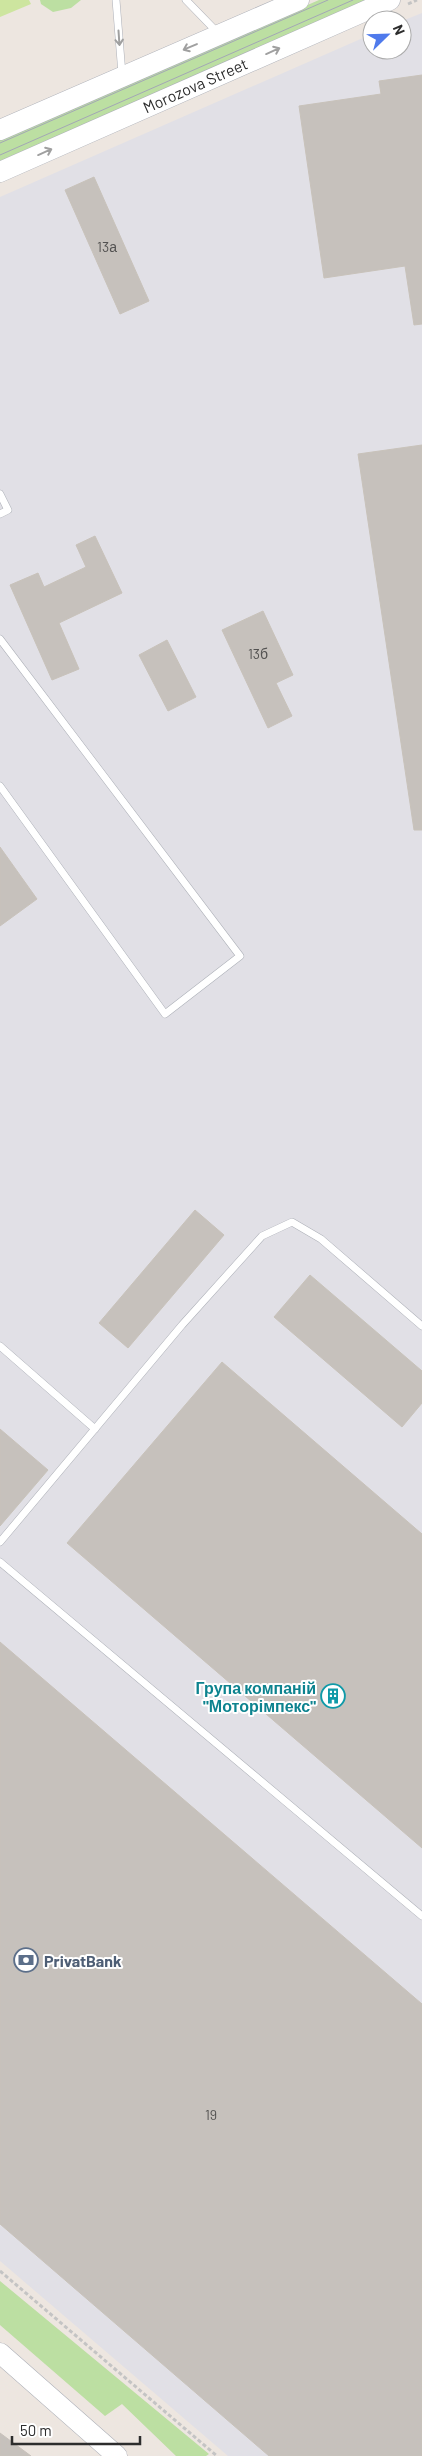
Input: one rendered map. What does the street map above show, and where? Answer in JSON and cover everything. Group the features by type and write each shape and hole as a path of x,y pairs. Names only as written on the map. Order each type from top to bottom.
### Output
{"main road":[{"path":"0,130 298,0"},
{"name":"Morozova Street","path":"0,172 390,0"},
{"path":"0,2354 117,2456"}],"lane":[{"path":"116,0 122,76"},
{"path":"186,0 219,34"},
{"path":"0,494 8,510 0,514"},
{"path":"0,639 240,956 166,1014 0,786"},
{"path":"0,1542 182,1325 262,1236 292,1222 322,1239 422,1326"},
{"path":"0,1346 95,1429"},
{"path":"0,1562 422,1916"}],"path":[{"path":"0,2271 217,2456"}],"shaded area":[{"path":"422,13 422,2456 228,2456 0,2261 0,197 362,38 362,60 412,60 412,17"}],"green space":[{"path":"0,0 29,0 31,4 0,17"},
{"path":"40,0 81,0 71,8 53,12 41,4"},
{"path":"319,0 369,0 0,161 0,139"},
{"path":"0,2281 209,2454 206,2456 176,2456 122,2404 105,2416 0,2325"}],"building":[{"path":"422,75 422,324 414,325 405,266 324,278 299,106 381,94 379,81"},
{"path":"94,177 149,301 120,314 65,190"},
{"path":"422,445 422,830 414,830 358,454"},
{"path":"95,536 122,593 59,623 79,669 52,680 10,585 38,573 44,587 86,567 76,545"},
{"path":"263,611 293,675 276,683 292,716 268,728 222,630"},
{"path":"167,640 196,697 168,711 139,655"},
{"path":"0,847 37,899 0,926"},
{"path":"195,1210 224,1235 128,1348 99,1323"},
{"path":"310,1275 422,1371 422,1403 402,1427 274,1317"},
{"name":"Група компаній \"Моторімпекс\"","path":"222,1362 422,1534 422,1848 67,1543"},
{"path":"0,1429 48,1470 0,1526"},
{"path":"0,1642 422,2004 422,2456 269,2456 0,2224"},
{"path":"0,2433 31,2456 0,2456"}],"tram line":[{"path":"0,143 328,0"},
{"path":"0,155 353,0"}],"place":[{"name":"Група компаній \"Моторімпекс\"","path":"333,1696"},
{"name":"PrivatBank","path":"26,1960"}]}
